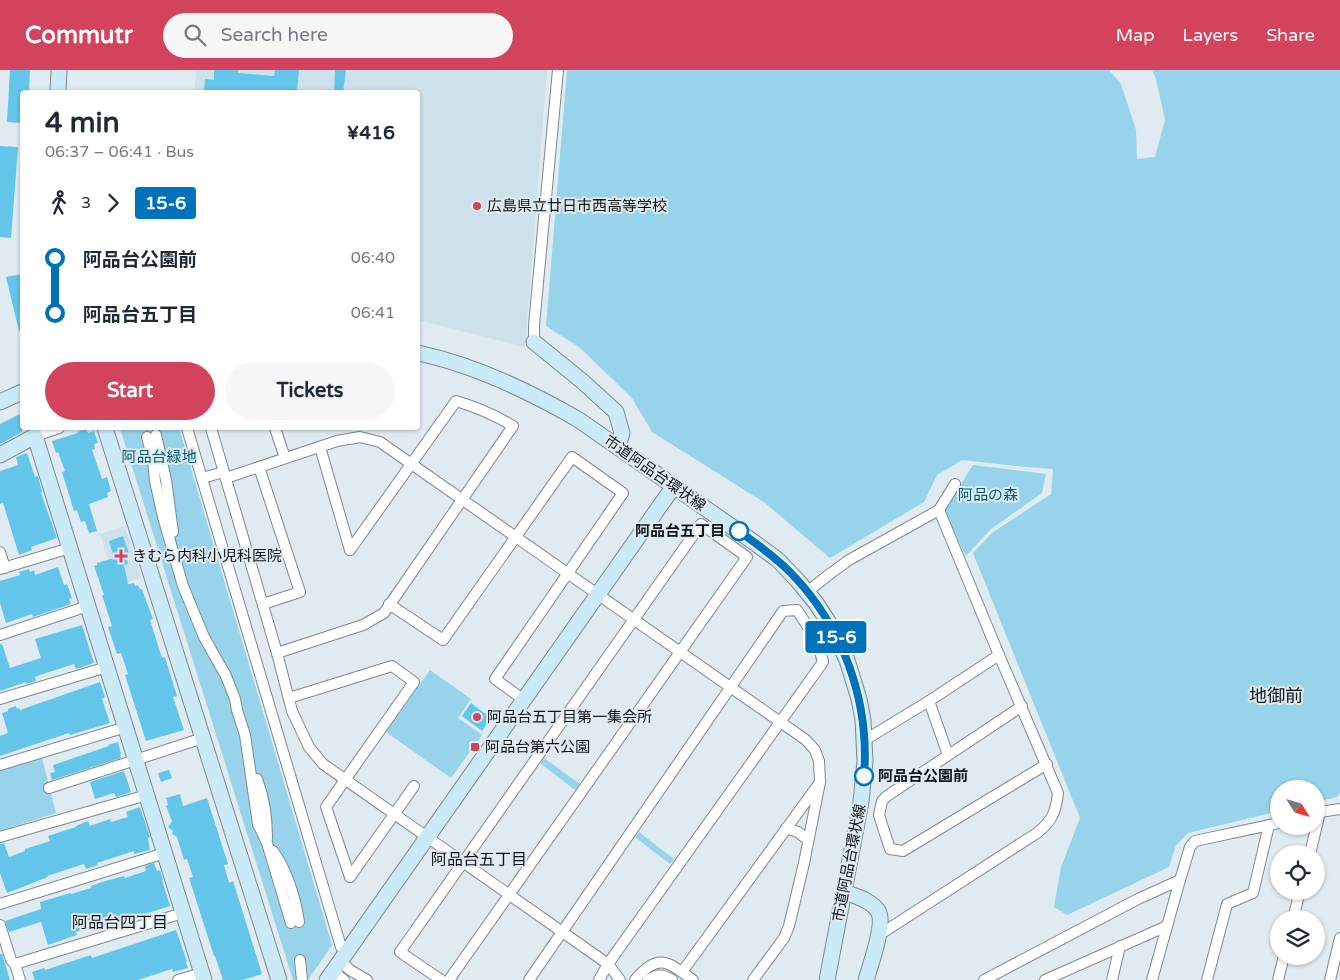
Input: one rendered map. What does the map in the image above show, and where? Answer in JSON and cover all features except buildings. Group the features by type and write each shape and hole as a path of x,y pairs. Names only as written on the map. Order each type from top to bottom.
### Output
{"street":[{"path":"58,90 60,70"},
{"path":"558,70 534,342 582,380 616,412 622,433 618,447"},
{"name":"市道阿品台環状線","path":"420,354 488,374 550,403 579,420 767,551 788,570 807,592 829,624 847,660 859,700 865,740 865,761 864,781 827,980"},
{"path":"0,402 20,393"},
{"path":"277,653 363,625 384,613 514,426 478,408 456,401 350,550 320,447"},
{"path":"0,455 35,436 53,430"},
{"path":"106,430 279,980"},
{"path":"188,430 340,954 350,970 367,980"},
{"path":"212,430 277,653 292,711 309,747 323,764 608,964 620,980"},
{"path":"276,430 285,458"},
{"path":"35,436 203,976 178,980"},
{"path":"152,436 155,481 176,566 204,637 235,699 250,761 258,824 267,843 295,923"},
{"path":"202,478 259,467 337,441 360,437 380,442 806,740 815,750 819,761 820,782 808,840 789,926 784,938 753,980"},
{"path":"390,604 443,640 572,457 623,493 495,679 524,700"},
{"path":"259,467 300,592 262,604"},
{"path":"807,592 849,560 938,510 955,484"},
{"path":"337,979 340,954 427,837 674,486"},
{"path":"879,935 1037,834 1054,815 1057,805 1058,793 1047,764 938,510"},
{"path":"441,980 400,952 700,524 746,558 449,980"},
{"path":"0,552 2,568 70,548"},
{"path":"0,634 88,606"},
{"path":"528,980 783,610 797,610 810,629 823,662 608,964 599,980"},
{"path":"865,740 999,655"},
{"path":"289,698 392,666 414,682 326,807 350,877 414,786"},
{"path":"0,699 107,667"},
{"path":"929,701 948,755"},
{"path":"1022,706 882,801 879,815 890,849 904,851 1047,764"},
{"path":"0,765 126,727"},
{"path":"49,788 203,738"},
{"path":"682,972 820,782"},
{"path":"0,837 147,795"},
{"path":"1325,812 1340,810"},
{"path":"1152,980 1190,847 1195,841 1270,825"},
{"path":"786,828 798,832 808,840"},
{"path":"1207,980 1227,904 1253,893 1271,835"},
{"path":"0,904 165,853"},
{"path":"984,980 1138,898 1180,880"},
{"path":"844,892 864,900 878,911 881,921 879,935 866,980"},
{"path":"15,964 183,913"},
{"path":"0,925 11,960 15,964 20,980"},
{"path":"1045,980 1167,926"},
{"path":"1330,980 1340,938"},
{"path":"1112,980 1120,946"},
{"path":"300,960 302,980"},
{"path":"634,980 650,965 660,962 672,965 693,980"},
{"path":"1278,980 1282,965"},
{"path":"648,980 660,974 672,980"}],"shaded area":[{"name":"広島県立廿日市西高等学校","path":"196,70 547,70 525,347 420,321 420,90 194,90"},
{"name":"きむら内科小児科医院","path":"125,526 141,578 116,586 100,534"}],"green space":[{"path":"567,70 1109,70 1121,84 1136,130 1137,159 1155,157 1165,120 1156,79 1152,70 1340,70 1340,793 1337,797 1325,800 1325,780 1270,780 1270,813 1188,833 1176,845 1169,867 1067,915 1054,907 1061,867 1080,818 973,553 992,533 1051,494 1053,469 962,460 937,475 924,502 830,558 765,503 652,432 632,398 579,347 546,326"},
{"name":"阿品台緑地","path":"121,430 180,430 332,945 308,980 293,980"},
{"name":"阿品の森","path":"973,465 1046,474 1042,493 991,529 966,556 944,511"},
{"path":"430,670 471,699 458,718 482,735 451,778 386,732"},
{"path":"42,758 56,813 0,831 0,771"},
{"path":"544,758 580,784 575,790 540,763"},
{"path":"639,832 674,859 670,864 635,837"}],"bus line":[{"name":"15-6","path":"739,531 767,551 798,581 816,603 839,642 854,680 863,720 865,740 864,776"}],"place":[{"name":"広島県立廿日市西高等学校","path":"477,206"},
{"name":"阿品台五丁目","path":"739,531"},
{"name":"きむら内科小児科医院","path":"121,556"},
{"name":"阿品台五丁目第一集会所","path":"477,717"},
{"name":"阿品台第六公園","path":"475,747"},
{"name":"阿品台公園前","path":"864,776"}],"district":[{"name":"地御前","path":"1276,696"},
{"name":"阿品台五丁目","path":"479,860"},
{"name":"阿品台四丁目","path":"120,923"}]}
